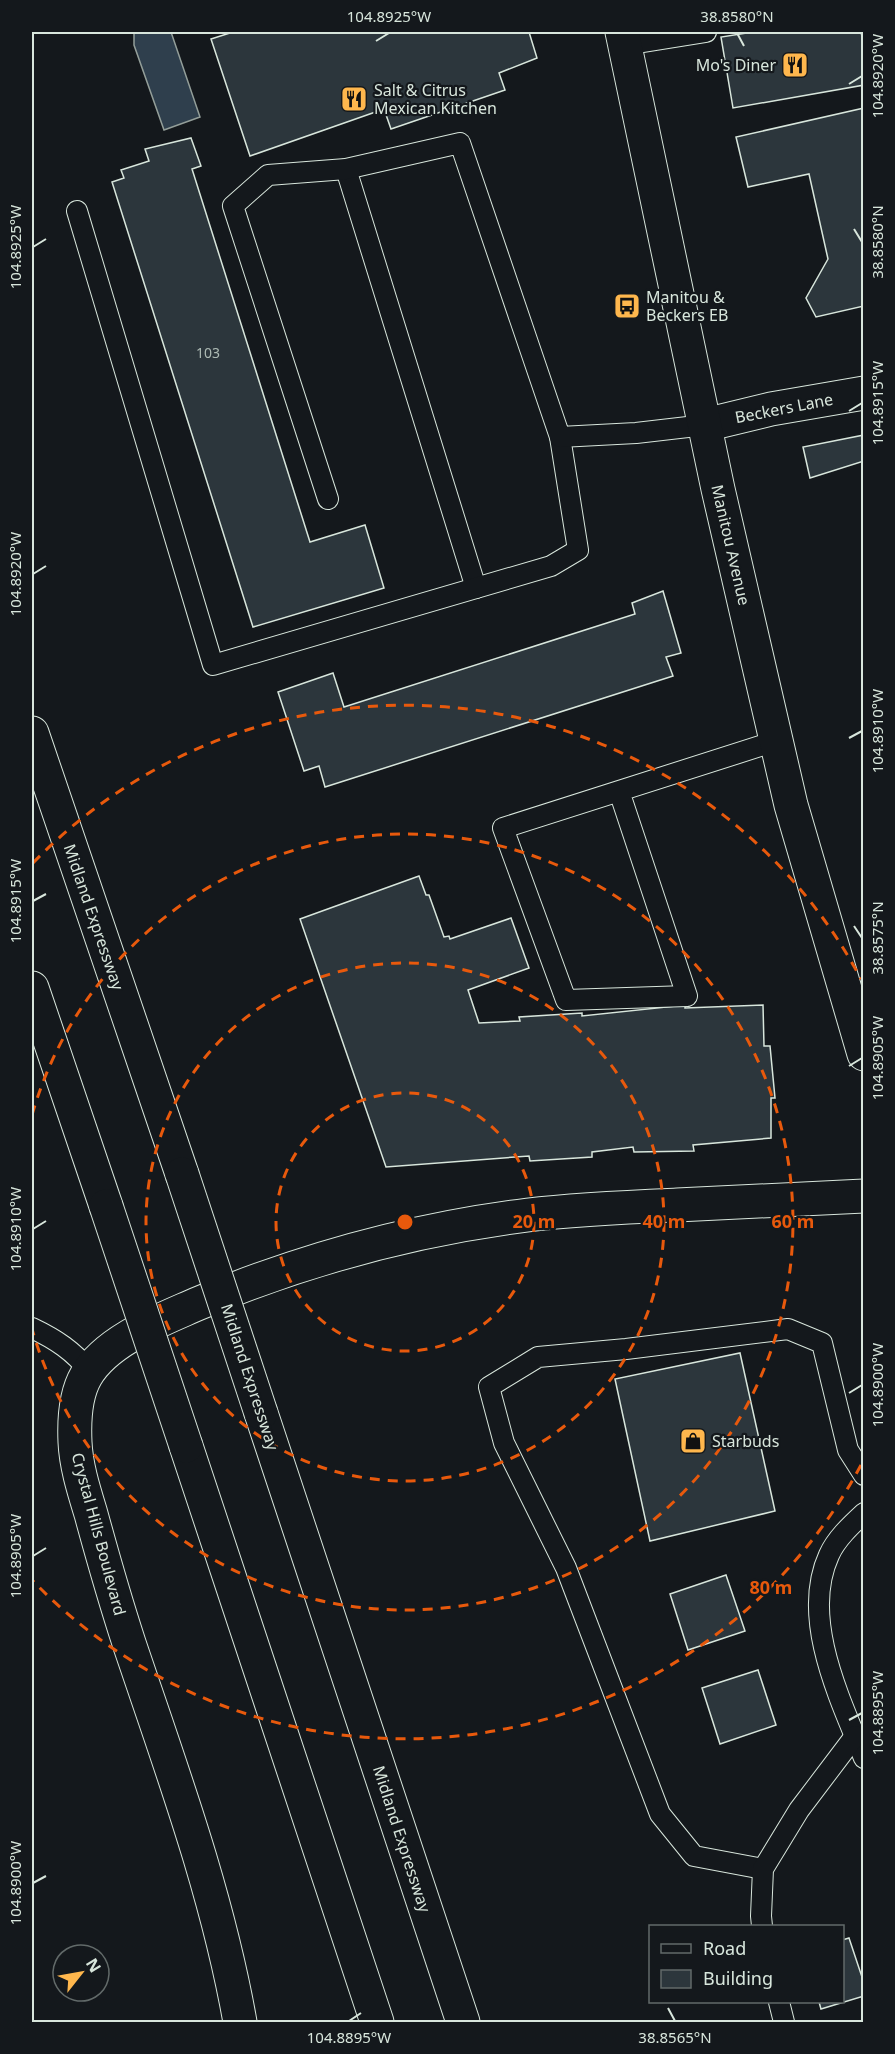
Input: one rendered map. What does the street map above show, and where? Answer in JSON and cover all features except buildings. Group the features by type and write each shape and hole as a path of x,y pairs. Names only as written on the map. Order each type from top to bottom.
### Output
{"main road":[{"name":"Manitou Avenue","path":"623,38 705,425 791,805 864,1054"},
{"name":"Beckers Lane","path":"705,425 771,409 864,393"},
{"name":"Midland Expressway","path":"32,733 182,1174 463,2022"},
{"path":"32,988 377,2022"},
{"name":"Crystal Hills Boulevard","path":"240,2022 212,1897 110,1585 82,1484 75,1446 75,1411 86,1377 110,1350 138,1332 179,1312 284,1271 385,1242 470,1224 528,1215 619,1208 864,1196"}],"lane":[{"path":"623,38 706,32"},
{"path":"77,211 213,665 551,566 578,550 560,437 460,143 346,169 268,175 233,206 328,499"},
{"path":"346,169 476,588"},
{"path":"560,437 636,433 705,425"},
{"path":"619,791 687,996 566,1000 503,828 619,791 776,741"},
{"path":"32,1328 78,1357 90,1372"},
{"path":"763,1869 694,1856 660,1814 566,1568 504,1443 489,1387 538,1358 788,1329 822,1343 848,1450 864,1474"},
{"path":"864,1513 845,1532 829,1554 820,1581 818,1601 823,1639 832,1676 864,1758"},
{"path":"762,1925 760,1916 763,1869 799,1810 855,1736"},
{"path":"779,2003 784,2022"}],"water":[{"path":"134,32 171,32 200,117 164,130 134,45"}],"place":[{"name":"Mo's Diner","path":"795,65"},
{"name":"Salt & Citrus Mexican Kitchen","path":"354,99"},
{"name":"Manitou & Beckers EB","path":"627,306"},
{"name":"Starbuds","path":"693,1441"}]}
